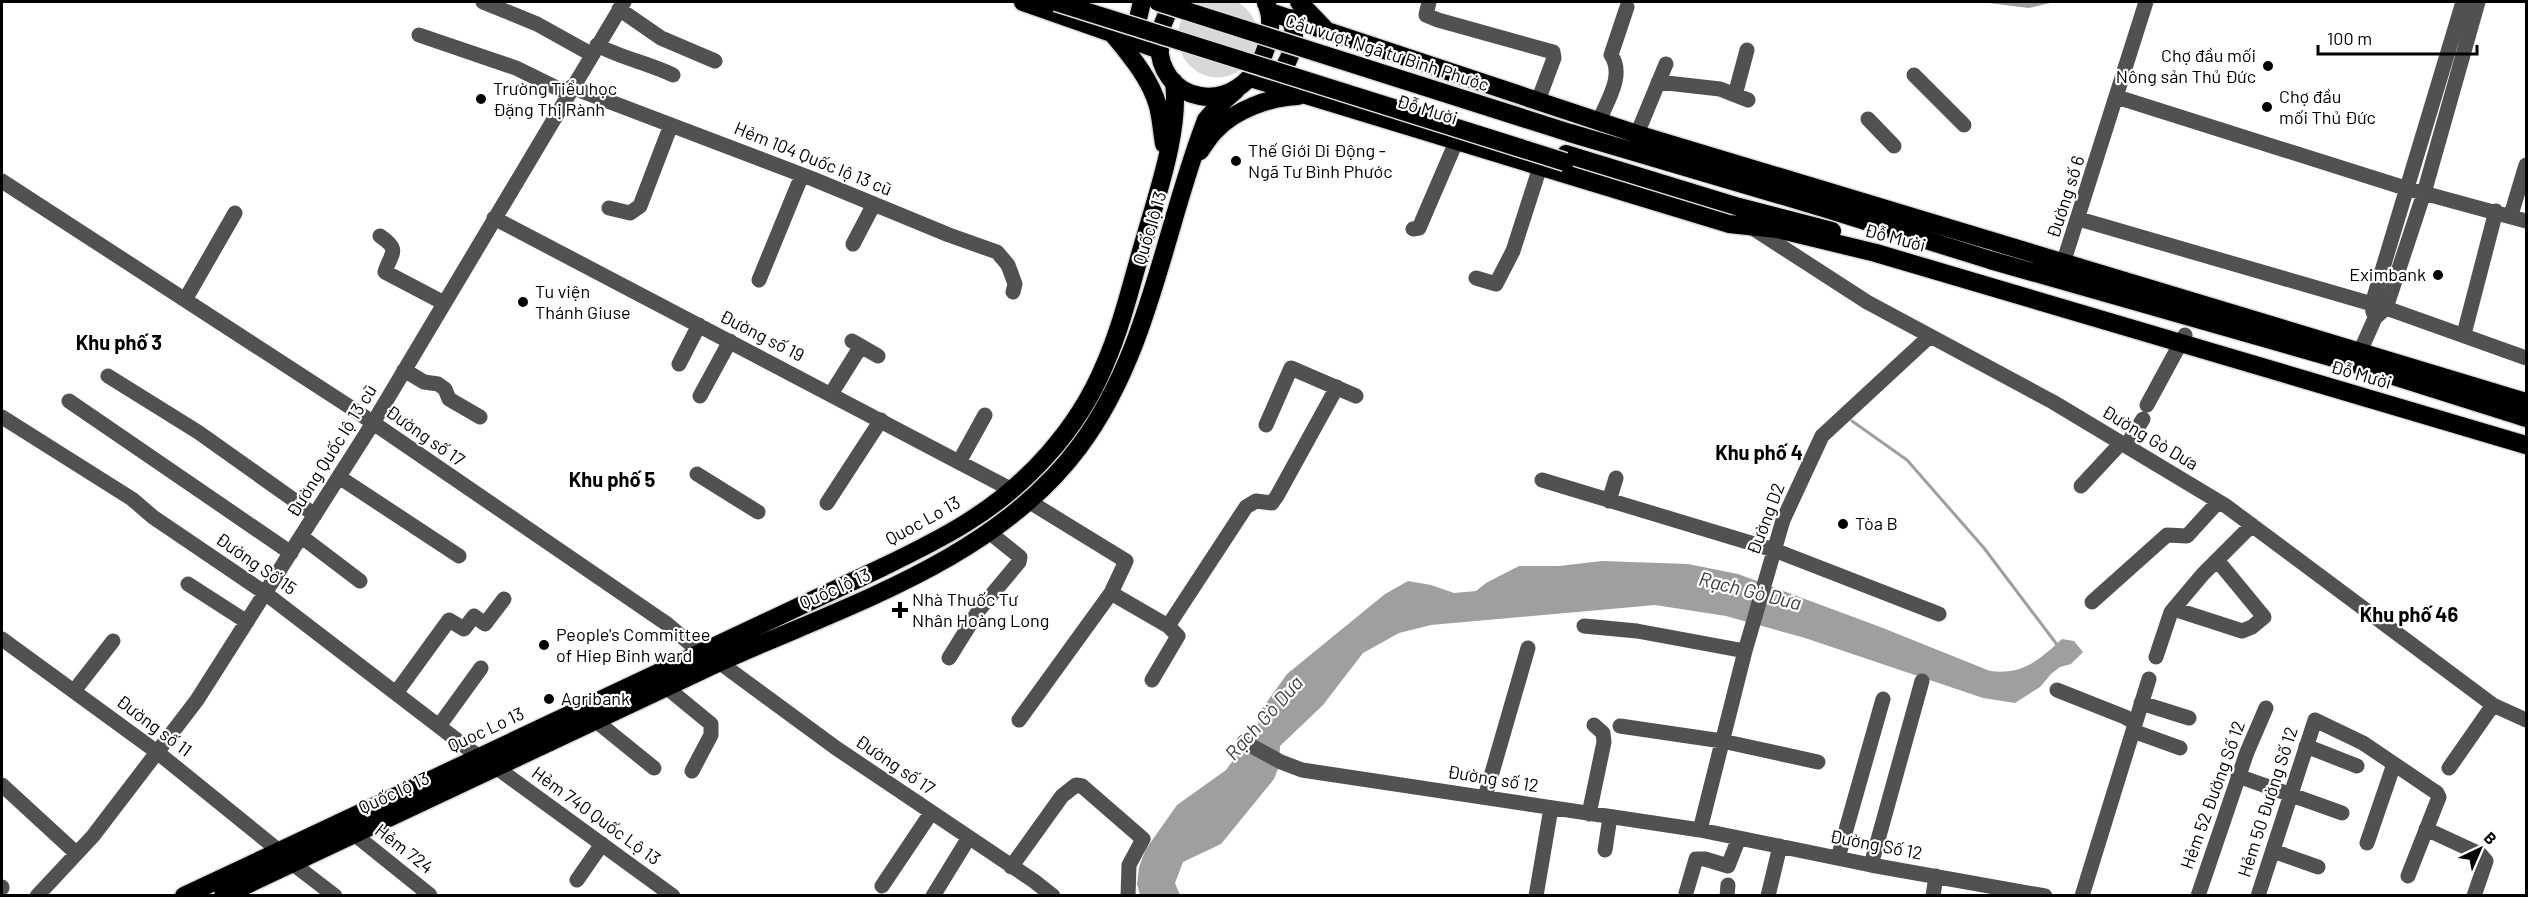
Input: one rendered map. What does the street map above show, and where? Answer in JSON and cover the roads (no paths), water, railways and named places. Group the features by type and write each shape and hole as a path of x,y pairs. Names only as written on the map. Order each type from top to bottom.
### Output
{"highway":[{"path":"1023,2 1160,50"},
{"path":"1056,2 1565,158"},
{"path":"1088,2 1565,158"},
{"path":"1141,43 1136,27 1142,2"},
{"name":"Cầu vượt Ngã tư Bình Phước","path":"1158,2 1571,130"},
{"path":"1173,2 1160,35 1160,50 1164,68 1174,82 1182,89 1202,97 1217,96 1236,90"},
{"name":"Cầu vượt Ngã tư Bình Phước","path":"1186,2 1571,130"},
{"path":"1299,2 1325,29"},
{"path":"1250,78 1263,57 1268,39 1268,7"},
{"name":"Đỗ Mười","path":"1268,7 1290,18 1599,122 2061,271"},
{"path":"1272,84 1286,67 1290,58 1294,34 1290,18"},
{"path":"1110,31 1138,67 1154,95 1160,113 1166,155"},
{"name":"Đỗ Mười","path":"1250,78 1729,224 1777,229 1875,253 2526,436"},
{"name":"Quốc lộ 13","path":"223,896 719,662 903,581 954,555 990,533 1030,501 1057,474 1080,447 1113,393 1148,303 1206,120 1219,105 1250,78"},
{"path":"1166,155 1176,109 1174,82"},
{"path":"1192,162 1214,131 1231,118 1269,100 1287,96 1311,96"},
{"name":"Đỗ Mười","path":"1571,130 1743,186 2061,271 2358,357 2526,402"},
{"name":"Quoc Lo 13","path":"184,896 918,549 966,524 1012,490 1061,438 1078,414 1105,364 1130,288 1166,155"},
{"name":"Đỗ Mười","path":"1565,158 1741,208 1798,221 2526,445"},
{"path":"1743,186 1769,175 1824,208"},
{"path":"1777,229 1798,221"},
{"name":"Đỗ Mười","path":"2358,357 2526,418"}],"street":[{"path":"483,2 594,50 635,59 673,75"},
{"path":"1429,2 1426,15 1438,20 1553,52 1554,58 1538,101"},
{"path":"2146,2 2117,97 2405,188 2511,215 2526,221"},
{"path":"2377,310 2405,188 2463,2"},
{"path":"2358,357 2424,193 2478,2"},
{"path":"621,5 661,38 715,61"},
{"name":"Đường Quốc lộ 13 cũ","path":"37,896 93,836 196,700 373,423 621,5"},
{"path":"1599,122 1618,73 1617,64 1611,55 1626,7"},
{"name":"Hẻm 104 Quốc lộ 13 cũ","path":"419,35 496,60 569,90 802,174 997,252 1008,265 1015,284 1013,292"},
{"path":"1658,82 1719,89 1742,98 1748,50"},
{"path":"1637,134 1666,64"},
{"path":"1914,75 1964,125"},
{"name":"Đường số 6","path":"2061,271 2117,97"},
{"path":"1868,119 1894,146"},
{"path":"609,208 630,213 639,206 671,125"},
{"path":"1413,229 1419,228 1423,222 1456,142"},
{"path":"2511,215 2526,165"},
{"path":"1476,278 1496,284 1513,251 1540,167"},
{"path":"759,280 802,174"},
{"name":"Đường số 17","path":"2,181 373,423 667,624 700,652"},
{"path":"853,244 874,204"},
{"path":"1741,208 1750,226"},
{"path":"2464,334 2496,211"},
{"path":"185,300 235,213"},
{"name":"Đường số 19","path":"494,218 1012,490"},
{"path":"2079,219 2377,310 2464,334 2526,358"},
{"name":"Đường Gò Dưa","path":"1750,226 1867,303 2053,402 2218,502 2493,705 2526,720"},
{"path":"380,236 392,245 394,252 386,272 444,303"},
{"path":"680,364 699,325"},
{"name":"Đường D2","path":"1700,830 1745,651 1783,520 1822,436 1930,336"},
{"path":"2081,486 2123,445 2145,412 2183,339"},
{"path":"700,396 730,341"},
{"path":"831,394 856,344 878,356"},
{"path":"1266,425 1291,368 1356,396"},
{"path":"404,369 424,382 438,384 445,389 449,399 480,417"},
{"path":"108,376 215,444 315,515"},
{"path":"1168,626 1246,507 1256,501 1272,503 1277,496 1337,387"},
{"path":"69,401 291,553"},
{"path":"959,462 985,416"},
{"name":"Đường Số 15","path":"2,417 132,500 153,517 266,593 479,757"},
{"path":"827,503 881,420"},
{"path":"697,474 758,512"},
{"path":"339,477 459,556"},
{"path":"1609,501 1616,478"},
{"path":"1542,480 1774,550 1939,614"},
{"path":"1018,720 1111,593 1126,561 1030,501"},
{"path":"2092,602 2167,535 2187,536 2218,502"},
{"path":"2156,657 2171,612 2252,525"},
{"path":"949,658 979,610 1019,562 1020,557 990,533"},
{"path":"302,537 360,581"},
{"path":"2174,609 2242,631 2265,617 2217,560"},
{"path":"188,584 247,622"},
{"path":"1111,593 1168,626 1178,636 1152,680"},
{"path":"396,693 449,620 464,629 474,616 485,624 504,600"},
{"path":"1584,626 1637,631 1745,651"},
{"name":"Đường số 11","path":"2,639 157,752 278,850"},
{"path":"74,691 113,641"},
{"path":"1485,797 1528,648"},
{"name":"Đường số 17","path":"719,662 836,748 968,839 1034,880 1053,896"},
{"path":"439,726 481,668"},
{"path":"2082,896 2149,679"},
{"path":"1871,865 1922,681"},
{"path":"666,687 711,724 711,735 692,771"},
{"path":"2057,690 2125,717 2134,727 2180,748"},
{"path":"1838,858 1883,699"},
{"path":"2141,703 2189,718"},
{"path":"2449,768 2493,705"},
{"name":"Hẻm 52 Đường Số 12","path":"2198,896 2238,776 2266,708"},
{"name":"Hẻm 50 Đường Số 12","path":"2258,896 2315,720 2363,743 2394,764"},
{"path":"596,721 654,768"},
{"path":"1589,813 1604,742 1603,733 1594,725"},
{"path":"1620,726 1722,741 1818,762"},
{"name":"Đường số 12","path":"1244,742 1281,762 1302,770 1700,830"},
{"path":"2306,746 2357,766"},
{"path":"2367,843 2394,764 2433,789 2439,797 2408,876"},
{"name":"Hẻm 740 Quốc Lộ 13","path":"496,768 673,896"},
{"path":"2238,776 2342,813"},
{"path":"2,785 76,853"},
{"path":"1011,867 1062,796 1076,786 1082,786 1143,839 1129,865 1128,896"},
{"path":"1536,896 1551,808"},
{"path":"882,886 931,813"},
{"path":"1605,850 1611,817"},
{"path":"2426,829 2480,854 2486,861 2474,896"},
{"name":"Đường Số 12","path":"1700,830 1936,876 2001,892 2045,896"},
{"name":"Hẻm 724","path":"354,834 430,895"},
{"path":"1686,893 1696,859 1705,859 1728,866 1739,838"},
{"path":"933,896 968,839"},
{"path":"577,880 602,844"},
{"path":"1768,896 1780,846"},
{"path":"2273,851 2318,867"},
{"path":"292,863 335,896"},
{"path":"1933,896 1936,876"}],"water":[{"path":"1981,2 2055,2 2029,8"},
{"path":"1602,561 1688,564 1738,574 1990,671 2012,671 2030,664 2062,639 2074,641 2083,652 2071,664 2060,667 2040,687 2015,703 1983,698 1805,638 1726,616 1655,605 1431,625 1399,633 1363,653 1323,705 1280,746 1279,766 1274,779 1221,844 1183,862 1175,883 1180,895 1140,895 1137,884 1139,867 1146,849 1177,805 1226,770 1258,726 1259,713 1287,674 1385,594 1408,581 1431,585 1454,593 1476,591 1486,583 1519,566 1559,566"}],"waterway":[{"name":"Rạch Gò Dưa","path":"1852,421 1907,460 1984,548 2058,646"}],"place":[{"name":"Chợ đầu mối Nông sản Thủ Đức","path":"2268,66"},
{"name":"Trường Tiểu học Đặng Thị Rành","path":"481,99"},
{"name":"Chợ đầu mối Thủ Đức","path":"2267,107"},
{"name":"Thế Giới Di Động - Ngã Tư Bình Phước","path":"1236,161"},
{"name":"Eximbank","path":"2438,275"},
{"name":"Tu viện Thánh Giuse","path":"523,302"},
{"name":"Tòa B","path":"1843,524"},
{"name":"Nhà Thuốc Tư Nhân Hoàng Long","path":"900,610"},
{"name":"People's Committee of Hiep Binh ward","path":"544,645"},
{"name":"Agribank","path":"549,699"}],"district":[{"name":"Khu phố 3","path":"119,343"},
{"name":"Khu phố 4","path":"1759,453"},
{"name":"Khu phố 5","path":"612,480"},
{"name":"Khu phố 46","path":"2409,615"}]}
